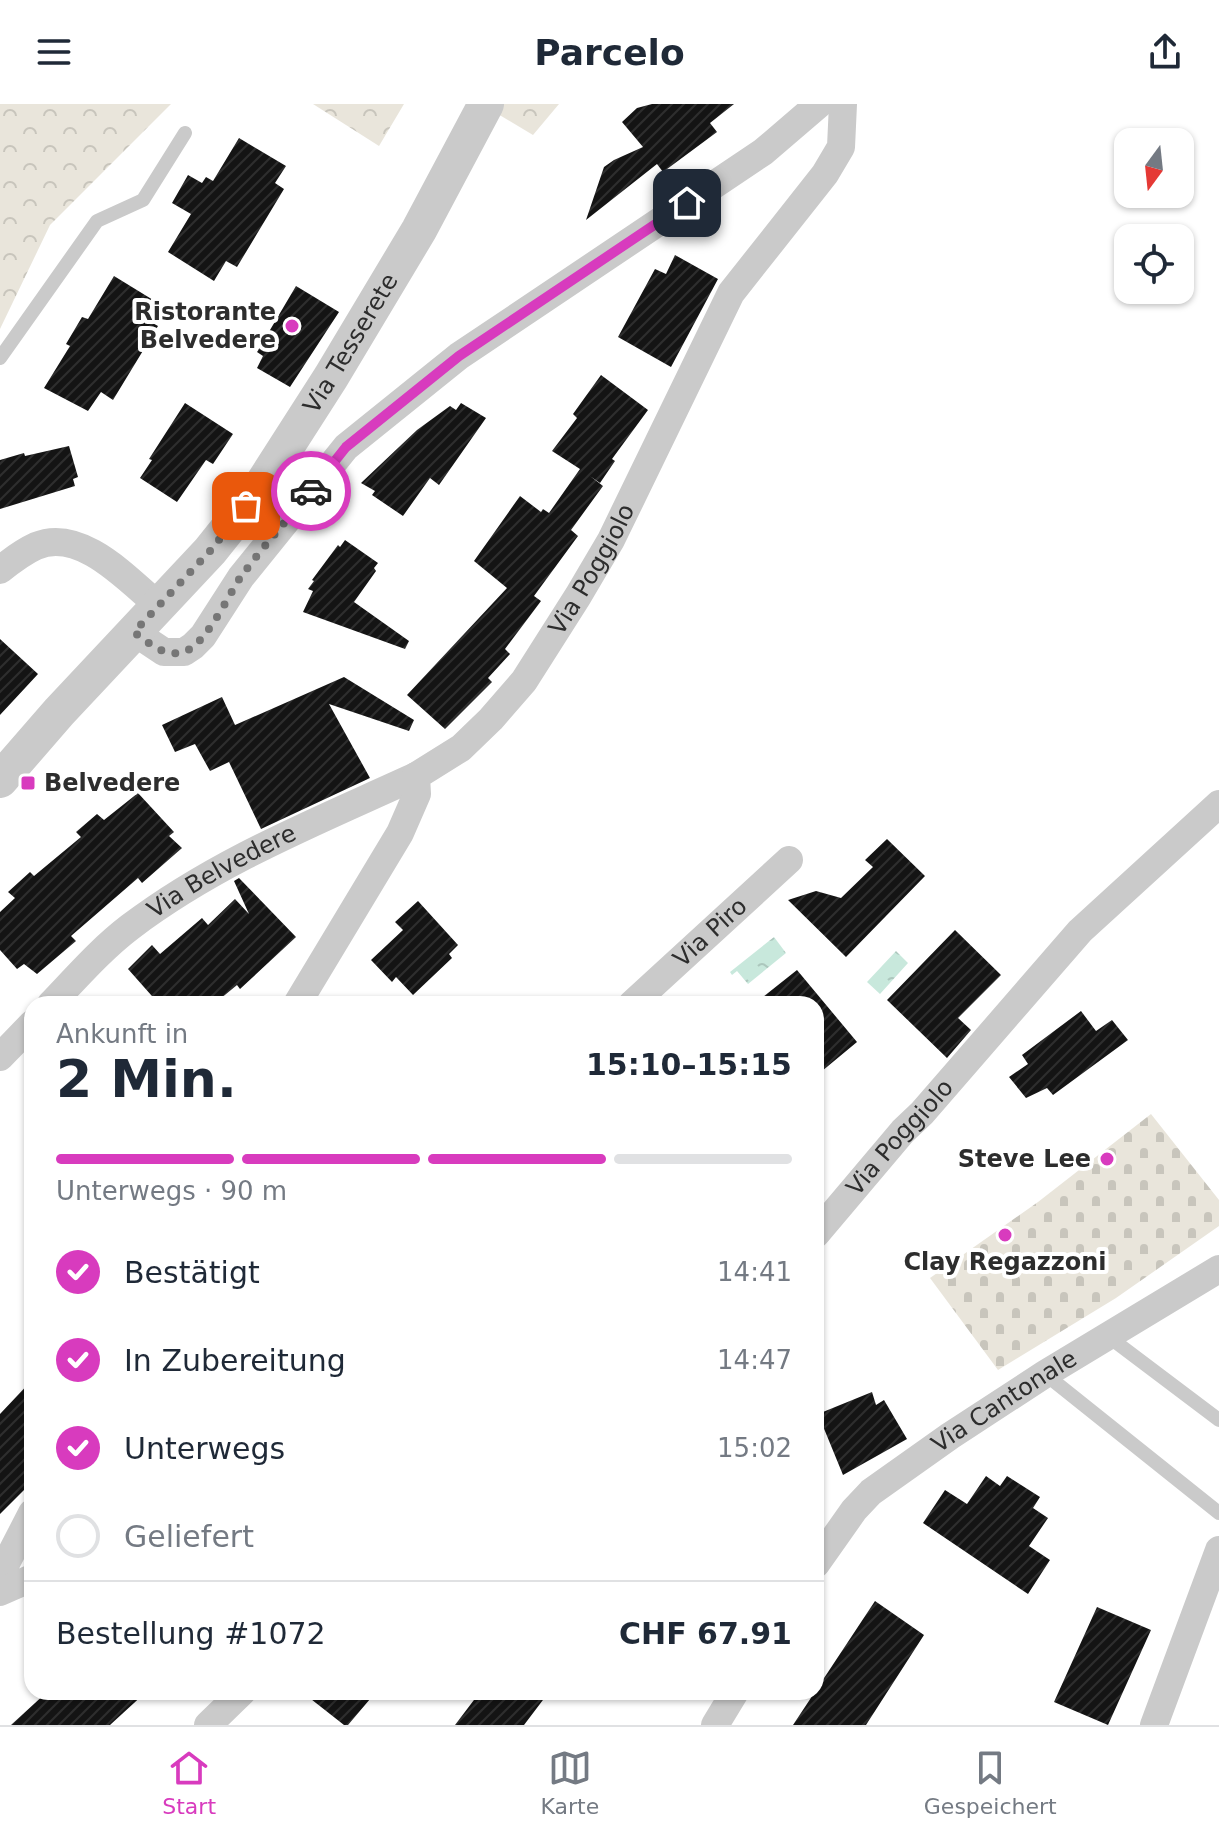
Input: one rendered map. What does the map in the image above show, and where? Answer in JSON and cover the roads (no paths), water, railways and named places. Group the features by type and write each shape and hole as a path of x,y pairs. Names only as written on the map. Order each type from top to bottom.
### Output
{"street":[{"name":"Via Tesserete","path":"0,780 210,551 258,491 419,230 486,104"},
{"path":"134,632 164,652 184,652 193,646 203,636 241,577 346,447 459,356 763,152 819,104"},
{"name":"Via Poggiolo","path":"416,776 461,748 524,681 611,540 731,293 825,174 841,147 843,104"},
{"path":"0,570 38,545 59,542 81,548 102,559 158,605"},
{"path":"302,996 400,833 417,794 416,776"},
{"name":"Via Belvedere","path":"59,996 127,929 173,896 232,860 416,776"},
{"name":"Via Poggiolo","path":"824,1225 1080,931 1219,804"},
{"name":"Via Piro","path":"641,996 789,860"},
{"path":"0,1057 24,1032"},
{"name":"Via Cantonale","path":"824,1553 854,1510 871,1492 1045,1374 1219,1269"},
{"path":"0,1575 24,1528"},
{"path":"1154,1725 1219,1550"},
{"path":"0,1592 24,1582"},
{"path":"208,1725 234,1700"},
{"path":"715,1725 730,1700"}],"lane":[{"path":"0,358 97,221 143,200 185,133"},
{"path":"1109,1337 1219,1420"},
{"path":"1045,1374 1219,1513"}],"water":[{"path":"774,937 786,953 748,984 737,971 732,975 730,972"},
{"path":"896,951 908,963 880,994 867,982"}],"place":[{"name":"Ristorante Belvedere","path":"292,326"},
{"name":"Belvedere","path":"28,783"},
{"name":"Steve Lee","path":"1107,1159"},
{"name":"Clay Regazzoni","path":"1005,1235"}]}
